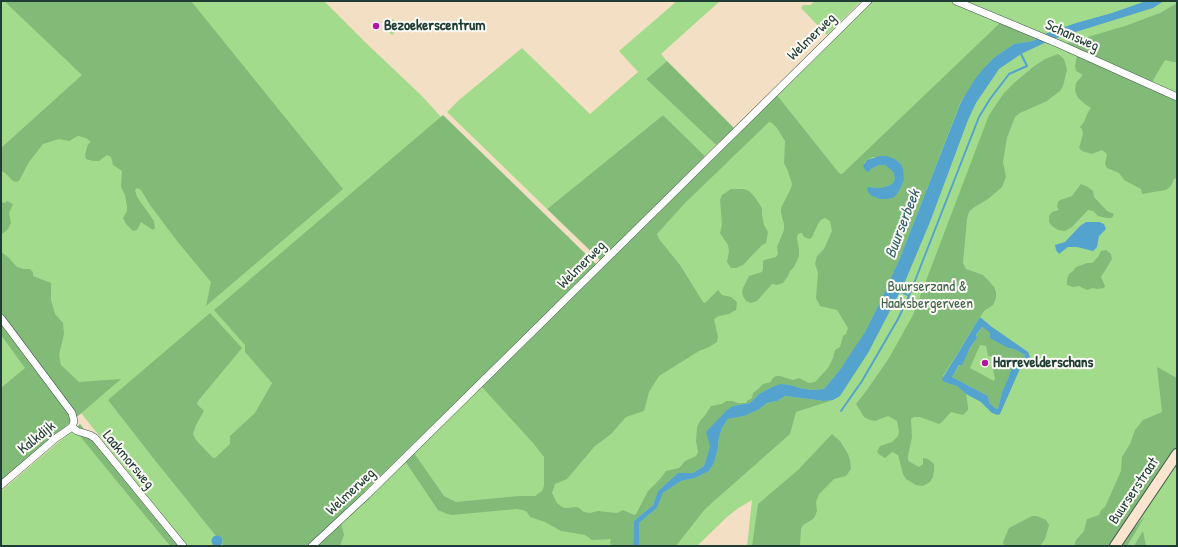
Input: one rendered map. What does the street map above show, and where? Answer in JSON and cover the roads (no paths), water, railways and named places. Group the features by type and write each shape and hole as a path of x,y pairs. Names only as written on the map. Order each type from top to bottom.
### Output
{"main road":[{"name":"Buurserstraat","path":"1115,546 1177,454"}],"street":[{"name":"Welmerweg","path":"312,546 368,495 868,1"},
{"name":"Schansweg","path":"956,1 1054,42 1177,97"},
{"path":"1,318 72,413 74,420 72,427"},
{"name":"Kalkdijk","path":"1,485 56,438 72,427"},
{"name":"Laakmorsweg","path":"72,427 95,438 182,546"}],"water":[{"path":"1146,1 1164,1 1153,8 1053,39 1021,54 999,69 976,103 968,120 930,222 904,284 868,353 840,396 833,400 824,401 785,396 777,401 767,403 758,410 744,416 728,419 722,428 714,463 709,471 695,478 681,481 663,493 657,508 639,523 639,546 633,546 634,521 653,505 658,491 678,473 693,473 704,466 710,446 706,432 727,410 733,406 750,403 759,394 780,384 812,390 824,389 839,371 865,332 881,300 900,258 961,102 975,79 984,68 995,57 1014,44 1033,41 1042,35"},
{"path":"880,156 887,156 895,159 901,164 903,169 904,180 900,189 893,198 880,199 870,195 867,190 868,187 880,188 888,186 893,183 895,178 893,172 885,165 879,165 868,172 865,170 863,166 867,160"},
{"path":"1086,222 1099,222 1104,224 1106,229 1099,236 1097,247 1093,251 1077,247 1068,247 1059,254 1055,245 1065,242 1080,226"},
{"path":"980,317 1028,352 1030,357 1019,371 1000,414 998,415 992,413 981,402 966,394 957,386 944,382 942,379","holes":["982,327 989,332 990,338 1025,355 1020,364 1012,367 1002,392 998,409 989,402 988,396 952,377 959,365 962,365 970,348 977,338 976,335"]},
{"path":"217,535 221,537 223,541 221,545 217,547 213,545 211,541 213,537"}],"waterway":[{"path":"909,296 979,117 990,99 1009,74 1027,66 1021,54"},
{"path":"841,411 862,381 898,319 909,296 900,291"}],"place":[{"name":"Bezoekerscentrum","path":"376,26"},
{"name":"Harrevelderschans","path":"985,363"}],"water label":[{"name":"Buurserbeek","path":"903,224"}],"park label":[{"name":"Buurserzand & Haaksbergerveen","path":"927,296"}]}
